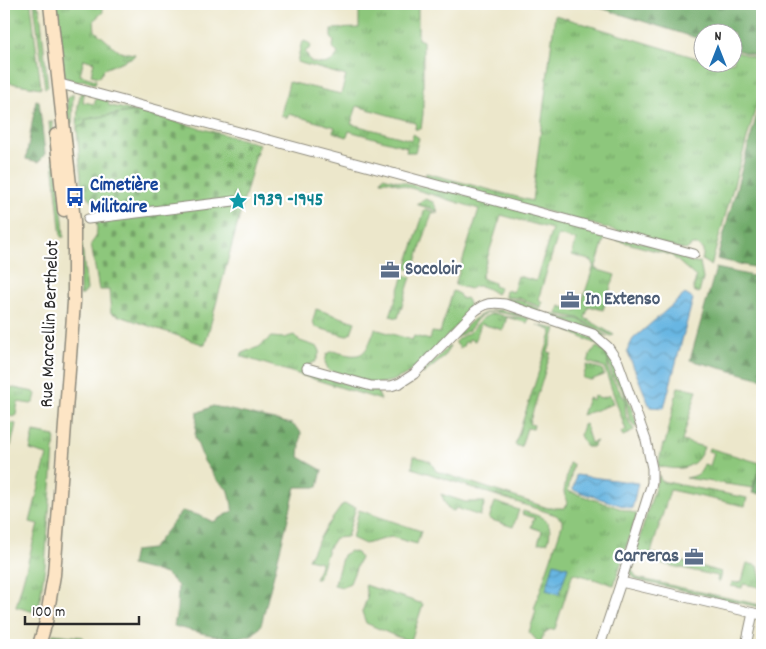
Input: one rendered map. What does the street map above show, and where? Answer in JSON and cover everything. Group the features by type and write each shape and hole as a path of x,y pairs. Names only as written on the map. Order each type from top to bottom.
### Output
{"main road":[{"name":"Rue Marcellin Berthelot","path":"38,645 47,578 51,563 65,391 66,224 42,4"},
{"name":"Rue Marcellin Berthelot","path":"38,645 46,622 54,575 74,302 74,221 50,4"}],"street":[{"path":"58,86 64,85 280,142 694,254"},
{"path":"88,219 234,201"},
{"path":"307,368 371,386 391,386 400,383 414,374 475,311 482,306 492,303 505,304 593,334 608,347 618,362 646,440 652,468 652,483 625,583 600,645"},
{"path":"625,583 758,614 746,645"}],"green space":[{"path":"4,4 31,4 41,88 4,82"},
{"path":"34,4 37,4 40,10 48,87 45,88"},
{"path":"54,4 102,4 103,12 94,20 95,31 120,52 135,54 133,57 104,69 99,77 91,75 94,62 84,59 80,75 96,80 95,84 65,78 62,74"},
{"path":"346,4 418,4 418,39 423,41 423,114 421,129 415,129 416,123 357,106 351,124 411,140 413,134 419,138 415,152 406,152 407,147 349,131 347,137 333,132 335,127 289,114 287,118 281,115 289,82 341,94 346,76 297,62 301,45 304,41 309,43 311,47 305,52 311,62 327,63 336,57 338,53 333,47 334,42 331,37 331,29 359,28 359,8 346,8"},
{"path":"588,4 762,4 762,58 744,52 744,22 694,22 694,37"},
{"path":"555,15 694,57 694,72 744,72 744,54 762,60 762,86 711,266 702,260 703,250 697,245 692,245 686,250 425,178 426,173 532,201"},
{"path":"81,92 84,93 83,102 94,104 97,97 109,101 108,105 133,111 87,119 84,125 77,128 78,105"},
{"path":"73,94 72,123 67,124 67,99"},
{"path":"762,96 762,269 717,259"},
{"path":"36,100 39,101 45,154 39,162 26,159"},
{"path":"136,111 259,144 205,345 111,313 109,290 99,290 91,244 96,237 97,229 95,207 91,199 82,191 77,128 84,125 87,119"},
{"path":"52,121 64,237 61,237 49,122"},
{"path":"383,177 422,187 423,184 685,254 687,260 691,263 700,262 703,279 699,293 693,291 696,277 671,255 605,237 595,269 615,275 603,310 589,306 585,318 614,335 611,336 578,318 557,314 560,306 575,311 580,308 594,265 592,261 572,255 576,240 558,235 538,300 542,302 540,307 519,298 505,297 506,290 513,292 518,276 536,281 552,229 501,215 481,278 494,283 494,286 500,288 496,294 480,286 470,289 455,285 479,209 388,181 381,181"},
{"path":"425,199 433,202 438,211 416,204"},
{"path":"425,209 438,213 432,213 413,271 406,268"},
{"path":"79,227 82,230 81,237 87,290 83,295 80,295"},
{"path":"716,268 762,278 762,379 690,360"},
{"path":"404,275 411,277 398,318 390,316"},
{"path":"453,291 458,293 462,299 466,298 469,306 467,314 436,348 412,370 384,383 370,383 329,371 325,362 327,354 333,351 351,355 362,354 375,329 412,340 414,336 430,340 432,332 440,333"},
{"path":"506,299 519,300 540,309 539,312 507,301"},
{"path":"316,309 355,322 351,333 346,336 315,327 313,321"},
{"path":"500,310 524,315 514,315 492,311"},
{"path":"490,312 478,318 469,330 455,338 480,315"},
{"path":"491,314 507,317 503,330 481,324 475,341 469,339 460,348 455,342 470,332 482,319"},
{"path":"551,315 564,318 578,319 608,337"},
{"path":"507,317 523,317 529,318 527,323"},
{"path":"537,325 556,329 548,352 551,353 529,424 534,425 533,429 527,428 521,447 515,445 552,331"},
{"path":"567,329 586,335 596,341 610,357 625,391 637,424 636,428 629,419 624,392 613,377 606,353 598,345"},
{"path":"294,335 300,341 318,347 320,351 316,361 307,366 305,372 377,391 381,400 240,356 244,352 259,347 271,337 284,338"},
{"path":"449,346 442,359 423,374 422,373"},
{"path":"597,347 604,352 608,360 608,368 612,379 625,399 626,417 634,430 623,436 621,432 626,430 604,367 588,362 591,352"},
{"path":"587,365 602,369 604,375 591,380 583,378"},
{"path":"4,386 34,392 36,394 34,402 31,404 18,402 16,415 13,417 4,414"},
{"path":"678,387 697,390 682,441 704,447 701,455 686,467 658,466 663,444 665,444"},
{"path":"610,395 613,404 582,415 588,398 593,400 594,396 602,398"},
{"path":"213,406 292,424 301,432 299,457 322,470 318,487 296,487 261,625 254,633 246,637 214,636 174,626 178,586 166,574 131,565 134,551 152,549 182,511 201,516 213,522 233,511 229,491 216,479 204,461 195,437 197,413"},
{"path":"4,422 16,424 11,446 4,444"},
{"path":"585,424 591,443 597,441 592,447 586,447 580,435"},
{"path":"34,432 55,436 45,566 38,613 16,607 38,524 30,522 47,455 30,450"},
{"path":"709,448 760,463 753,488 686,478 698,474 704,464 710,466 714,453 708,451"},
{"path":"414,456 430,461 436,471 548,508 565,508 567,503 564,492 569,463 573,464 568,491 637,514 614,585 573,573 555,629 545,633 540,644 529,632 536,611 534,609 562,525 562,520 556,515 412,468"},
{"path":"762,460 762,494 752,493"},
{"path":"659,475 661,481 747,498 745,506 670,490 651,553 721,572 719,582 717,581 718,576 637,557 632,570 637,578 760,605 759,607 636,580 631,574 630,569"},
{"path":"441,494 465,502 485,502 480,516 456,508 454,511 448,509"},
{"path":"495,502 519,510 513,527 489,519"},
{"path":"343,504 356,507 347,537 335,538 328,549 318,579 315,579 321,562 308,559 325,529"},
{"path":"359,510 421,531 417,544 391,537 365,544 352,538"},
{"path":"523,511 541,517 548,523 550,534 548,542 538,543 542,531 531,527 534,518 522,514"},
{"path":"350,551 357,553 360,558 350,583 342,587 334,585 343,555"},
{"path":"747,563 758,566 762,592 759,593 760,587 743,584 742,588 731,586 732,582 742,581"},
{"path":"365,585 423,604 411,641 366,623 362,612 367,598"},
{"path":"53,634 83,637 84,641 55,636 48,645"}],"water":[{"path":"685,294 693,299 664,408 650,407 627,351 633,339"},
{"path":"576,475 638,483 632,509 573,490"},
{"path":"554,563 568,567 559,594 546,590"}],"place":[{"name":"Cimetière Militaire","path":"75,197"},
{"name":"1939 -1945","path":"238,201"},
{"name":"Socoloir","path":"390,270"},
{"name":"In Extenso","path":"570,300"},
{"name":"Carreras","path":"694,557"}]}
